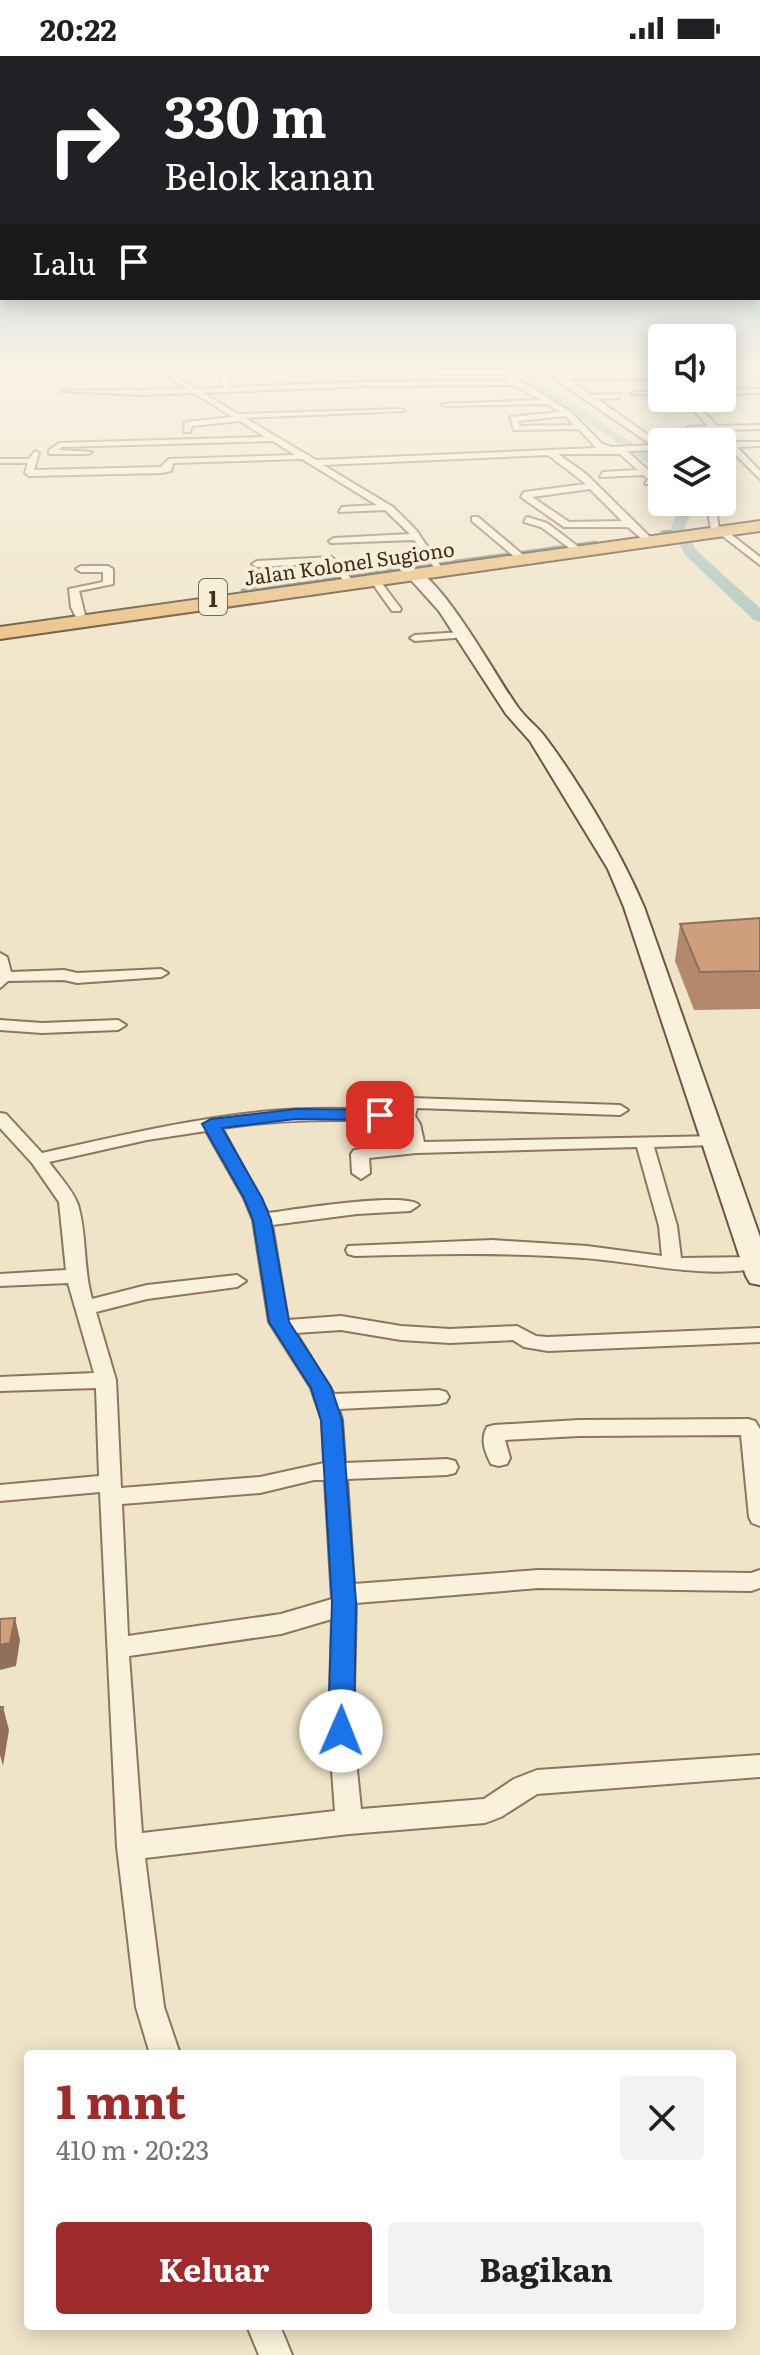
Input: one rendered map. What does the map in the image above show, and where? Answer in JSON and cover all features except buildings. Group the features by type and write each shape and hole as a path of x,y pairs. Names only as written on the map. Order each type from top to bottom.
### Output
{"highway":[{"name":"1","path":"654,539 760,525"},
{"name":"Jalan Kolonel Sugiono","path":"428,569 654,539"},
{"name":"Jalan Kolonel Sugiono","path":"0,628 375,580 572,546 654,539"},
{"name":"1","path":"0,628 346,577 428,569"}],"main road":[{"path":"428,569 452,609 537,729 537,738"},
{"path":"452,609 463,635 509,707 537,738 629,891 713,1140 748,1267"}],"street":[{"path":"329,473 387,507 416,537 428,569"},
{"path":"579,473 629,524 654,539"},
{"path":"603,475 627,473"},
{"path":"564,477 583,476"},
{"path":"592,486 556,488 524,495 565,525 629,524"},
{"path":"342,510 387,507"},
{"path":"709,516 706,532 760,562"},
{"path":"475,519 516,554"},
{"path":"527,520 544,525 572,546"},
{"path":"334,541 416,537"},
{"path":"257,564 330,556 346,577"},
{"path":"80,615 74,589 108,584 108,569 81,569"},
{"path":"375,580 396,609"},
{"path":"415,638 463,635"},
{"path":"0,957 4,964 2,980 161,973"},
{"path":"0,1025 42,1028 118,1025"},
{"path":"416,1148 412,1124 407,1116 410,1103 620,1110"},
{"path":"38,1159 211,1124 296,1114 407,1116"},
{"path":"0,1118 38,1159 68,1202 76,1276 106,1380 117,1648 130,1847 150,2007 164,2050"},
{"path":"211,1124 262,1220 281,1327 315,1377 332,1420 343,1600 341,1731 349,1822"},
{"path":"361,1173 360,1154 416,1148 713,1140"},
{"path":"644,1141 668,1226 672,1264"},
{"path":"262,1220 410,1205"},
{"path":"355,1250 492,1246 587,1252 672,1264 748,1267"},
{"path":"0,1280 76,1276"},
{"path":"85,1308 147,1292 237,1281"},
{"path":"281,1327 341,1323 401,1333 450,1336 517,1333 531,1342 548,1344 760,1335"},
{"path":"0,1384 106,1380"},
{"path":"327,1402 439,1397"},
{"path":"499,1458 494,1447 494,1433 579,1428 746,1427 751,1432 758,1474 760,1517"},
{"path":"0,1493 260,1485 314,1472 447,1467"},
{"path":"117,1648 281,1624 343,1600 539,1579 751,1582 760,1579"},
{"path":"130,1847 349,1822 485,1811 502,1805 528,1783 760,1766"},
{"path":"265,2330 276,2355"}],"waterway":[{"path":"683,516 678,527 690,552 760,617"},
{"path":"662,532 680,530"},
{"path":"242,590 596,542"}],"route":[{"path":"341,1731 344,1602 332,1420 321,1387 279,1322 262,1220 211,1124 296,1114 380,1115"}]}
